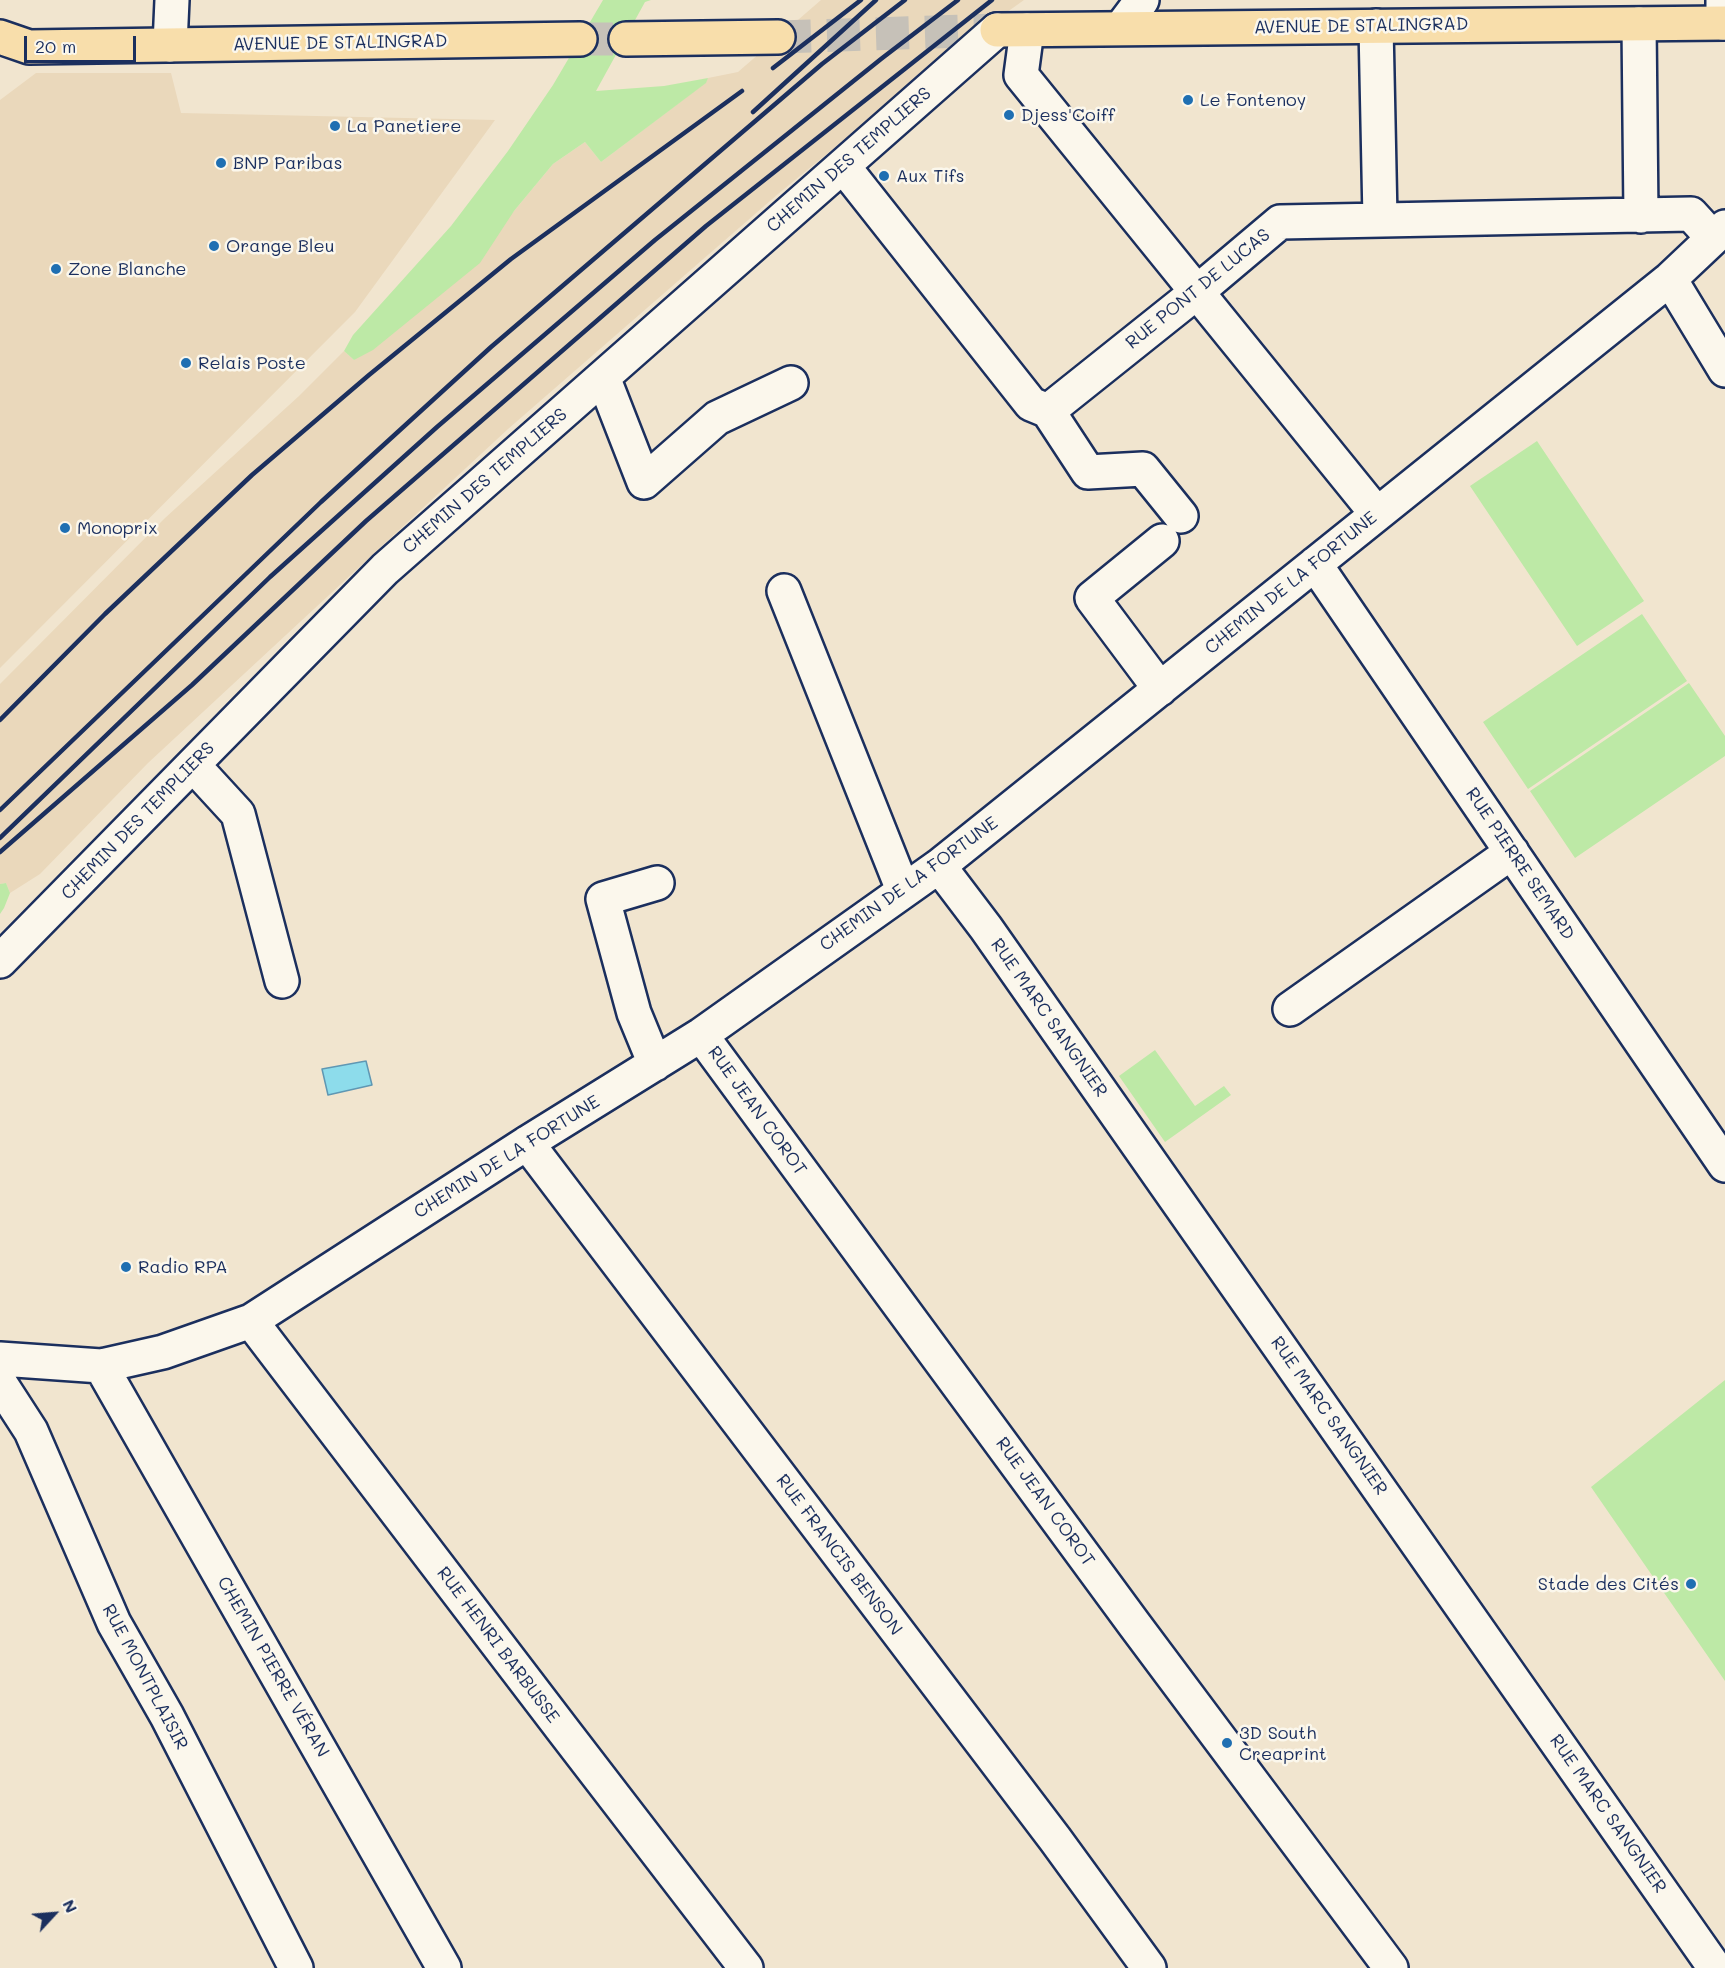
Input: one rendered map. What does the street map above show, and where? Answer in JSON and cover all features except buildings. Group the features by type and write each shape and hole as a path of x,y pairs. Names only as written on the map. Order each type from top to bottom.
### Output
{"main road":[{"name":"AVENUE DE STALINGRAD","path":"1012,30 1640,24 1724,15"},
{"path":"626,39 778,37"},
{"name":"AVENUE DE STALINGRAD","path":"10,48 580,39"}],"street":[{"path":"170,45 172,0"},
{"path":"1121,28 1142,0"},
{"path":"1640,24 1641,216"},
{"path":"1376,26 1380,219"},
{"path":"1012,30 1021,75 1377,514"},
{"name":"CHEMIN DES TEMPLIERS","path":"0,961 385,569 843,166 1012,30"},
{"path":"843,166 1030,404 1048,411 1088,472 1143,469 1171,528 1092,598 1160,689"},
{"name":"RUE PONT DE LUCAS","path":"1048,411 1197,292 1280,222 1691,214 1719,232"},
{"name":"CHEMIN DE LA FORTUNE","path":"0,1359 101,1366 163,1352 251,1321 527,1143 701,1035 939,866 1670,279 1719,232"},
{"path":"1670,279 1725,370"},
{"path":"603,377 644,482 717,418 791,383"},
{"name":"RUE PIERRE SEMARD","path":"1315,564 1725,1165"},
{"path":"784,591 903,890"},
{"path":"193,765 238,814 282,981"},
{"path":"1290,1009 1512,852"},
{"name":"RUE MARC SANGNIER","path":"939,866 993,938 1715,1968"},
{"path":"655,1064 634,1013 603,899 657,882"},
{"name":"RUE JEAN COROT","path":"701,1035 1391,1968"},
{"name":"RUE FRANCIS BENSON","path":"527,1143 1055,1839 1149,1968"},
{"name":"RUE HENRI BARBUSSE","path":"251,1321 746,1968"},
{"name":"CHEMIN PIERRE VÉRAN","path":"101,1366 444,1968"},
{"name":"RUE MONTPLAISIR","path":"0,1383 30,1431 114,1623 167,1716 296,1968"}],"shaded area":[{"path":"821,0 1024,0 951,52 778,194 508,429 148,763 40,874 10,893 6,883 0,884 0,684 165,518 299,396 344,351 354,360 514,211 553,164 585,142 601,162 705,83 708,78 738,72"},
{"path":"36,73 171,73 181,113 495,120 355,312 0,668 0,100"}],"green space":[{"path":"603,0 651,0 645,2 596,91 664,86 708,78 706,83 601,162 585,142 553,164 514,211 480,263 373,350 354,360 344,351 353,335 451,226 508,151 553,85"},
{"path":"1537,441 1644,601 1577,646 1470,486"},
{"path":"1642,614 1687,681 1528,789 1483,722"},
{"path":"1689,683 1725,736 1725,756 1575,858 1530,791"},
{"path":"6,883 10,893 0,914 0,884"},
{"path":"1155,1050 1195,1106 1224,1086 1231,1095 1165,1142 1119,1076"},
{"name":"Stade des Cités","path":"1725,1380 1725,1681 1591,1487"}],"water":[{"path":"366,1061 372,1085 328,1095 322,1069"}],"tunnel":[{"path":"778,37 997,30"},
{"path":"580,39 626,39"}],"railway":[{"path":"773,68 861,0"},
{"path":"753,112 876,0"},
{"path":"0,810 321,502 491,347 822,64 905,0"},
{"path":"0,838 270,577 437,427 655,240 958,0"},
{"path":"0,852 192,685 366,521 706,226 992,0"},
{"path":"0,720 105,614 252,475 369,375 511,259 742,91"}],"place":[{"name":"Le Fontenoy","path":"1188,100"},
{"name":"Djess'Coiff","path":"1009,115"},
{"name":"La Panetiere","path":"335,126"},
{"name":"BNP Paribas","path":"221,163"},
{"name":"Aux Tifs","path":"884,176"},
{"name":"Orange Bleu","path":"214,246"},
{"name":"Zone Blanche","path":"56,269"},
{"name":"Relais Poste","path":"186,363"},
{"name":"Monoprix","path":"65,528"},
{"name":"Radio RPA","path":"126,1267"},
{"name":"Stade des Cités","path":"1691,1584"},
{"name":"3D South Creaprint","path":"1227,1743"}]}
